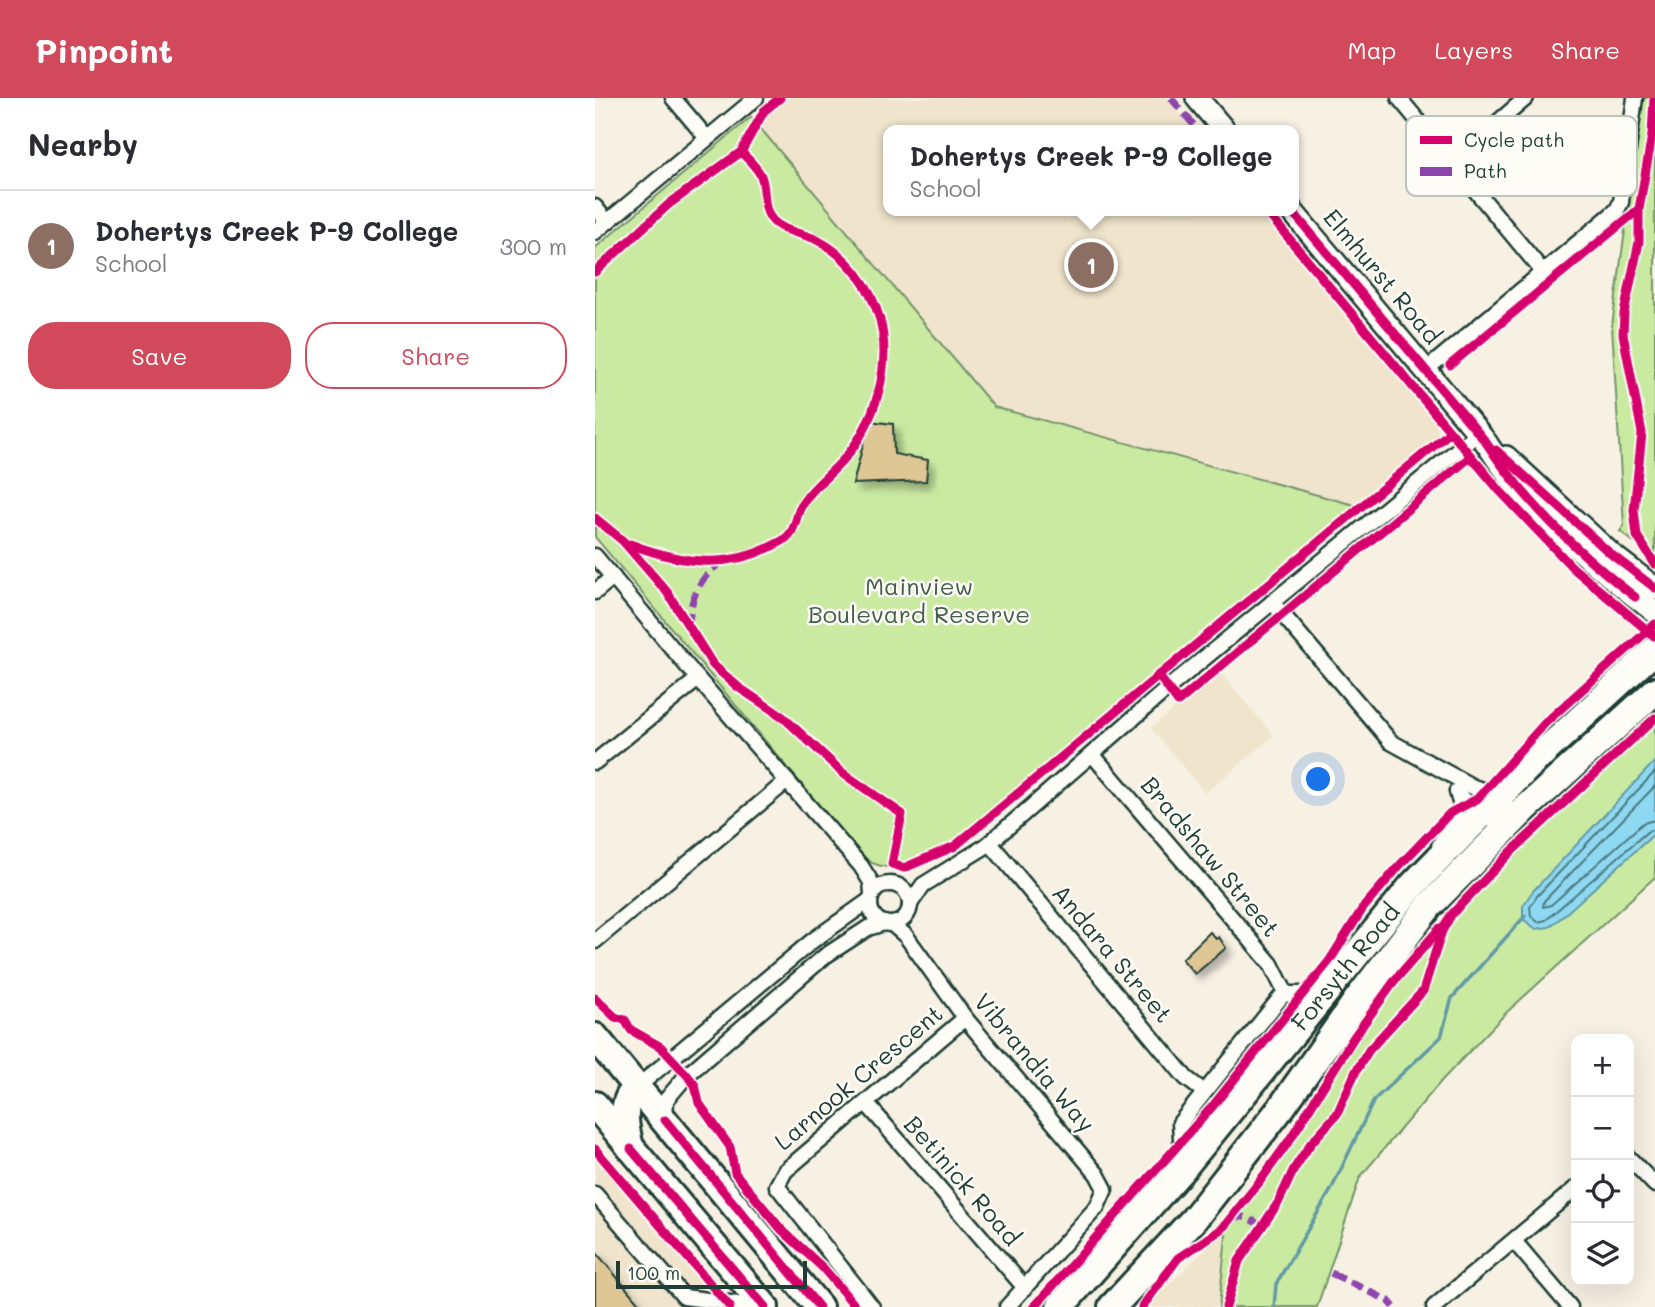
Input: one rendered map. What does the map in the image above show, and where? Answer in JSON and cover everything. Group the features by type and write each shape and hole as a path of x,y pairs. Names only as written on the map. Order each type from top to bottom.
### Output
{"highway":[{"name":"Forsyth Road","path":"1060,1307 1183,1168 1412,886 1510,785 1655,650"},
{"name":"Forsyth Road","path":"1112,1307 1194,1219 1281,1108 1357,1000 1430,905 1524,810 1655,691"},
{"path":"595,1037 819,1307"},
{"path":"631,1149 625,1112 627,1101 636,1087"},
{"path":"595,1105 762,1307"}],"street":[{"path":"673,98 706,137"},
{"path":"595,232 756,98"},
{"path":"1197,98 1220,125"},
{"path":"1399,98 1414,116"},
{"path":"1505,116 1526,98"},
{"path":"1633,116 1635,98"},
{"path":"1480,196 1544,273"},
{"path":"1426,370 1608,219 1621,202 1622,196"},
{"path":"595,208 607,222"},
{"name":"Elmhurst Road","path":"1296,216 1482,437 1508,476 1599,569 1655,612"},
{"path":"665,1120 670,1093 687,1075 825,956 863,931 888,923 909,909 923,885 990,843 1272,603 1482,437"},
{"name":"Elmhurst Road","path":"1482,437 1612,555 1655,588"},
{"path":"595,556 861,866 871,881 873,914 888,923"},
{"path":"595,592 613,577"},
{"path":"1272,603 1391,742 1485,791 1510,785"},
{"path":"595,762 698,679"},
{"path":"1439,769 1479,816 1488,821 1501,817 1547,777 1603,738"},
{"name":"Bradshaw Street","path":"1092,754 1271,964 1286,994"},
{"path":"595,941 787,781"},
{"path":"1412,886 1461,806 1457,791"},
{"name":"Andara Street","path":"990,843 1186,1078 1203,1091"},
{"path":"861,866 906,892 909,909"},
{"path":"636,1087 811,941 871,896 893,884 910,885 933,878"},
{"name":"Vibrandia Way","path":"909,909 927,966"},
{"name":"Vibrandia Way","path":"888,923 906,936 965,1018 1097,1174 1105,1189 1097,1208 1025,1289"},
{"path":"1183,1168 1180,1123 1203,1091 1276,1002 1286,994 1325,994"},
{"name":"Larnook Crescent","path":"872,1307 778,1186 785,1171 965,1018"},
{"name":"Betinick Road","path":"866,1102 1025,1289"},
{"path":"1631,1160 1655,1185"},
{"path":"1434,1307 1571,1192"},
{"path":"595,1194 684,1297 762,1307"},
{"path":"1514,1241 1570,1307"},
{"path":"1007,1307 1025,1289"}],"shaded area":[{"path":"784,98 1167,98 1190,125 883,125 883,216 1266,216 1438,421 1437,440 1358,506 994,407 755,122"},
{"path":"1219,671 1274,736 1205,793 1151,728"},
{"path":"595,1156 721,1307 595,1307"},
{"path":"1227,1225 1219,1307 1146,1307 1216,1239"}],"green space":[{"path":"1643,98 1655,98 1655,559 1620,531 1624,526 1612,326 1630,196 1637,196 1637,142"},
{"name":"Mainview Boulevard Reserve","path":"751,117 994,407 1358,506 972,830 932,856 902,866 887,867 872,863 859,853 595,537 595,248"},
{"path":"1655,722 1655,877 1507,1012 1443,1079 1360,1177 1317,1307 1219,1307 1227,1225 1295,1142 1322,1093 1400,980 1477,889"}],"water":[{"path":"1655,761 1655,833 1549,927 1536,929 1523,919 1523,906 1532,892"}],"building":[{"path":"869,421 893,424 894,454 928,460 926,481 853,484"},
{"path":"1210,932 1216,939 1219,937 1226,948 1195,974 1182,959"},
{"path":"595,1251 642,1307 595,1307"}],"waterway":[{"path":"1274,1307 1276,1284 1331,1190 1374,1100 1441,1037 1452,998 1525,916"}],"marked path":[{"path":"1171,98 1194,125"},
{"path":"689,626 691,606 697,589 708,574 723,561"},
{"path":"1231,1217 1246,1217 1261,1225"},
{"path":"1331,1273 1389,1301 1394,1307"}],"cycle path":[{"path":"595,272 669,204 741,152 764,111 780,98"},
{"path":"1654,98 1652,135 1639,209 1639,242 1624,313 1623,334 1642,433 1634,510 1637,536 1655,564"},
{"path":"630,544 669,556 706,561 743,557 782,541 791,533 808,495 855,445 878,394 884,356 883,338 871,296 857,274 839,255 812,238 783,228 773,221 767,211 761,176 741,152"},
{"path":"1450,365 1639,209"},
{"path":"1270,216 1500,491 1573,568 1654,636"},
{"path":"1296,216 1485,441 1535,506 1593,563 1635,597"},
{"path":"595,518 623,541 667,592 713,665 738,687 783,717 844,774 902,814 892,864 904,868 955,846 1449,433"},
{"path":"1496,450 1612,555 1655,588"},
{"path":"1158,675 1178,702 1470,457"},
{"path":"1034,1307 1212,1107 1330,960 1363,908 1399,866 1450,813 1477,799 1545,723 1655,624"},
{"path":"1226,1307 1239,1261 1278,1203 1294,1169 1311,1143 1337,1114 1356,1071 1369,1050 1423,991 1442,931 1451,915 1511,852 1655,718"},
{"path":"1142,1307 1178,1258 1222,1229 1257,1185 1289,1141 1354,1037 1396,979 1440,928"},
{"path":"595,998 615,1017 625,1020 631,1030 661,1047 687,1075 695,1085 699,1103 730,1147 735,1173 781,1229 823,1268 856,1307"},
{"path":"665,1120 819,1307"},
{"path":"595,1149 730,1307"},
{"path":"631,1149 765,1307"}],"place":[{"name":"Dohertys Creek P-9 College","path":"1091,265"}]}
